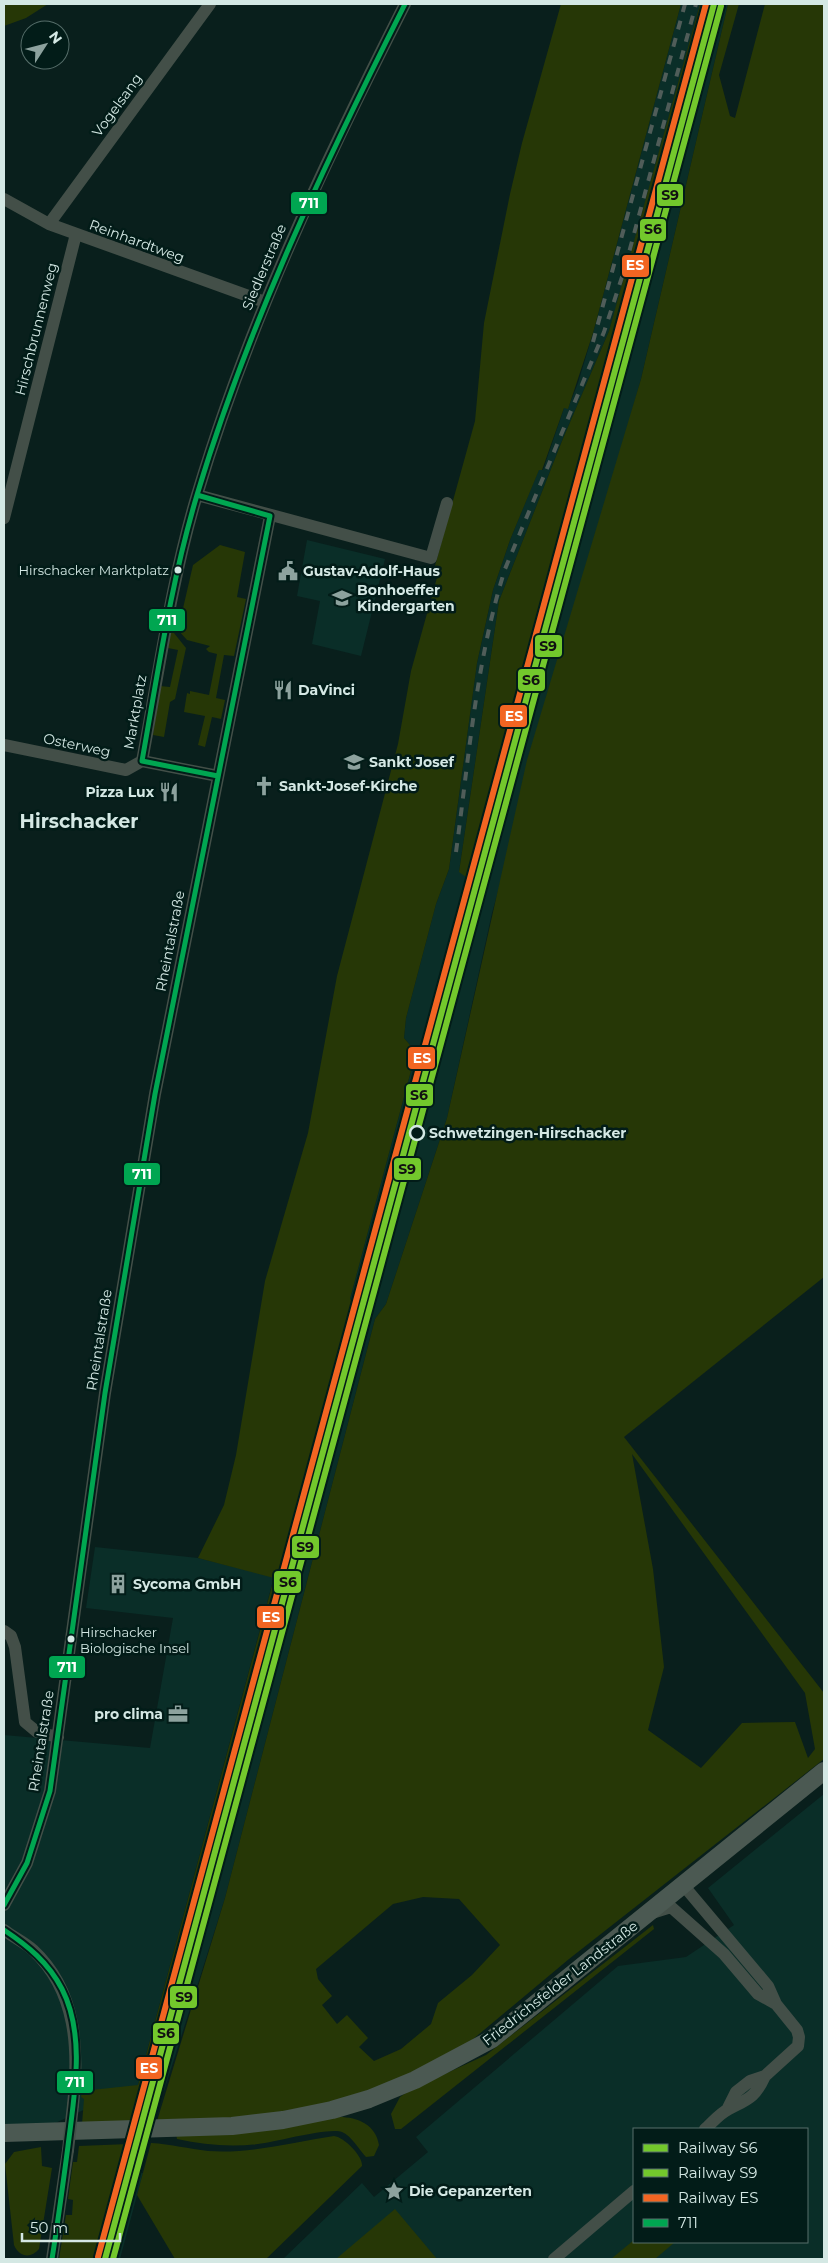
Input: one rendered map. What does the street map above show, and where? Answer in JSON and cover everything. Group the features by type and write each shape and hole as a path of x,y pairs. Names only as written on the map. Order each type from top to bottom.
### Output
{"main road":[{"name":"Friedrichsfelder Landstraße","path":"4,2134 232,2126 283,2120 332,2110 368,2099 415,2080 492,2039 650,1914 824,1771"}],"street":[{"name":"Vogelsang","path":"48,224 210,4"},
{"name":"Siedlerstraße","path":"197,495 265,302 337,137 405,4"},
{"name":"Reinhardtweg","path":"4,199 48,224 265,302"},
{"name":"Hirschbrunnenweg","path":"4,518 76,234"},
{"path":"197,495 431,558 447,503"},
{"name":"Marktplatz","path":"197,495 167,618 142,761 218,776"},
{"path":"218,776 270,516"},
{"name":"Osterweg","path":"4,745 126,770 142,761"},
{"name":"Rheintalstraße","path":"4,1905 27,1863 50,1791 107,1384 155,1094 218,776"},
{"path":"4,1631 10,1636 15,1647 25,1722 37,1732 58,1737"},
{"path":"684,1886 763,1990 797,2030 799,2037 794,2052 765,2076 758,2091 753,2096 744,2103 727,2110 705,2128"},
{"name":"Friedrichsfelder Landstraße","path":"650,1914 671,1907 763,1990"},
{"path":"4,1930 32,1950 48,1969 60,1988 70,2012 76,2039 78,2067 52,2259"},
{"path":"554,2259 633,2192"}],"shaded area":[{"path":"681,4 700,4 620,296 609,331 562,441 499,601 459,872 493,804 709,4 728,4 641,379 492,913 447,1118 386,1304 375,1319 225,1898 164,2091 144,2088 227,1793 251,1704 268,1628 358,1304 350,1299 416,1052 404,1038 406,1018 436,904 449,869 477,663 493,590 510,540 539,469 543,470 564,408 568,408 578,383"},
{"name":"Bonhoeffer Kindergarten","path":"307,540 385,559 361,656 312,644 320,601 297,596"},
{"path":"95,1547 198,1558 274,1577 138,2085 53,2124 4,2124 4,1735 150,1748 173,1618 86,1608"},
{"path":"824,1794 824,2259 283,2259 362,2183 374,2197 428,2152 416,2137 618,1966 686,1957 734,1925 708,1888"},
{"path":"123,2169 143,2173 120,2259 102,2259"}],"green space":[{"path":"4,4 48,4 26,18 4,26"},
{"path":"561,4 681,4 593,333 568,409 564,408 542,470 539,470 510,540 493,590 477,663 449,869 436,904 406,1018 404,1038 416,1052 350,1299 358,1304 268,1628 251,1704 227,1793 134,2122 82,2124 84,2099 81,2097 82,2091 138,2085 274,1578 198,1558 224,1505 236,1455 265,1281 308,1133 337,976 398,744 411,671 438,574 433,573 475,421 484,323 510,194 522,143"},
{"path":"700,4 709,4 493,804 470,880 459,872 499,601 562,441 609,331"},
{"path":"728,4 739,4 719,75 730,116 735,118 765,4 824,4 824,1277 624,1437 824,1693 824,1759 569,1959 472,2040 423,2068 366,2092 331,2103 249,2117 157,2121 225,1898 375,1319 386,1304 447,1118 527,760 641,379","holes":["632,1454 805,1693 815,1749 808,1758 795,1722 742,1723 701,1768 648,1730 664,1667 653,1569","423,1897 459,1899 500,1945 472,1975 438,2003 431,2024 401,2049 374,2061 359,2047 368,2038 347,2015 337,2024 322,2005 332,1996 318,1979 316,1969 393,1904"]},
{"path":"220,545 245,552 237,597 246,599 234,656 224,655 216,698 225,700 221,719 212,717 205,747 198,745 205,716 184,712 187,693 190,694 190,691 209,695 217,654 206,649 210,646 187,640 178,630 193,565"},
{"path":"171,633 174,633 186,648 175,699 170,702 164,737 153,735 160,686 170,687 178,650 168,648"},
{"path":"653,1925 654,1929 401,2129 395,2129 391,2114 400,2097 410,2090 486,2055"},
{"path":"339,2117 353,2119 370,2127 379,2145 374,2156 366,2157 349,2136 335,2131 314,2133 258,2144 238,2145 218,2145 187,2141 177,2139 176,2134"},
{"path":"334,2136 343,2140 352,2148 359,2157 362,2166 266,2259 175,2259 137,2195 151,2143 208,2151 240,2151"},
{"path":"129,2144 102,2259 59,2259 66,2215 72,2215 73,2200 68,2199 73,2162 77,2162 79,2146"},
{"path":"41,2147 42,2166 52,2168 39,2249 32,2254 25,2255 19,2252 14,2245 5,2164 14,2152"},
{"path":"395,2209 437,2259 336,2259"},
{"path":"633,2241 633,2243 674,2243 655,2259 611,2259"}],"railway":[{"path":"593,342 685,4"},
{"path":"456,852 474,709 495,604 505,569 604,332 624,271 696,4"}],"rail line":[{"name":"ES","path":"98,2257 706,4"},
{"name":"S6","path":"105,2259 714,4"},
{"name":"S9","path":"113,2259 721,6"}],"transit line":[{"name":"711","path":"218,776 142,761 180,561 197,495 217,431 264,306 317,184 405,4"},
{"name":"711","path":"4,1905 27,1863 50,1791 105,1393 155,1094 270,516 197,495"},
{"name":"711","path":"4,1930 21,1942 44,1963 56,1979 69,2007 74,2026 76,2046 75,2087 52,2259"}],"place":[{"name":"Hirschacker Marktplatz","path":"178,570"},
{"name":"Gustav-Adolf-Haus","path":"288,571"},
{"name":"Bonhoeffer Kindergarten","path":"342,598"},
{"name":"DaVinci","path":"283,690"},
{"name":"Sankt Josef","path":"354,762"},
{"name":"Sankt-Josef-Kirche","path":"264,786"},
{"name":"Pizza Lux","path":"169,792"},
{"name":"Schwetzingen-Hirschacker","path":"417,1133"},
{"name":"Sycoma GmbH","path":"118,1584"},
{"name":"Hirschacker Biologische Insel","path":"71,1639"},
{"name":"pro clima","path":"178,1714"},
{"name":"Die Gepanzerten","path":"394,2191"}],"district":[{"name":"Hirschacker","path":"79,821"}]}
